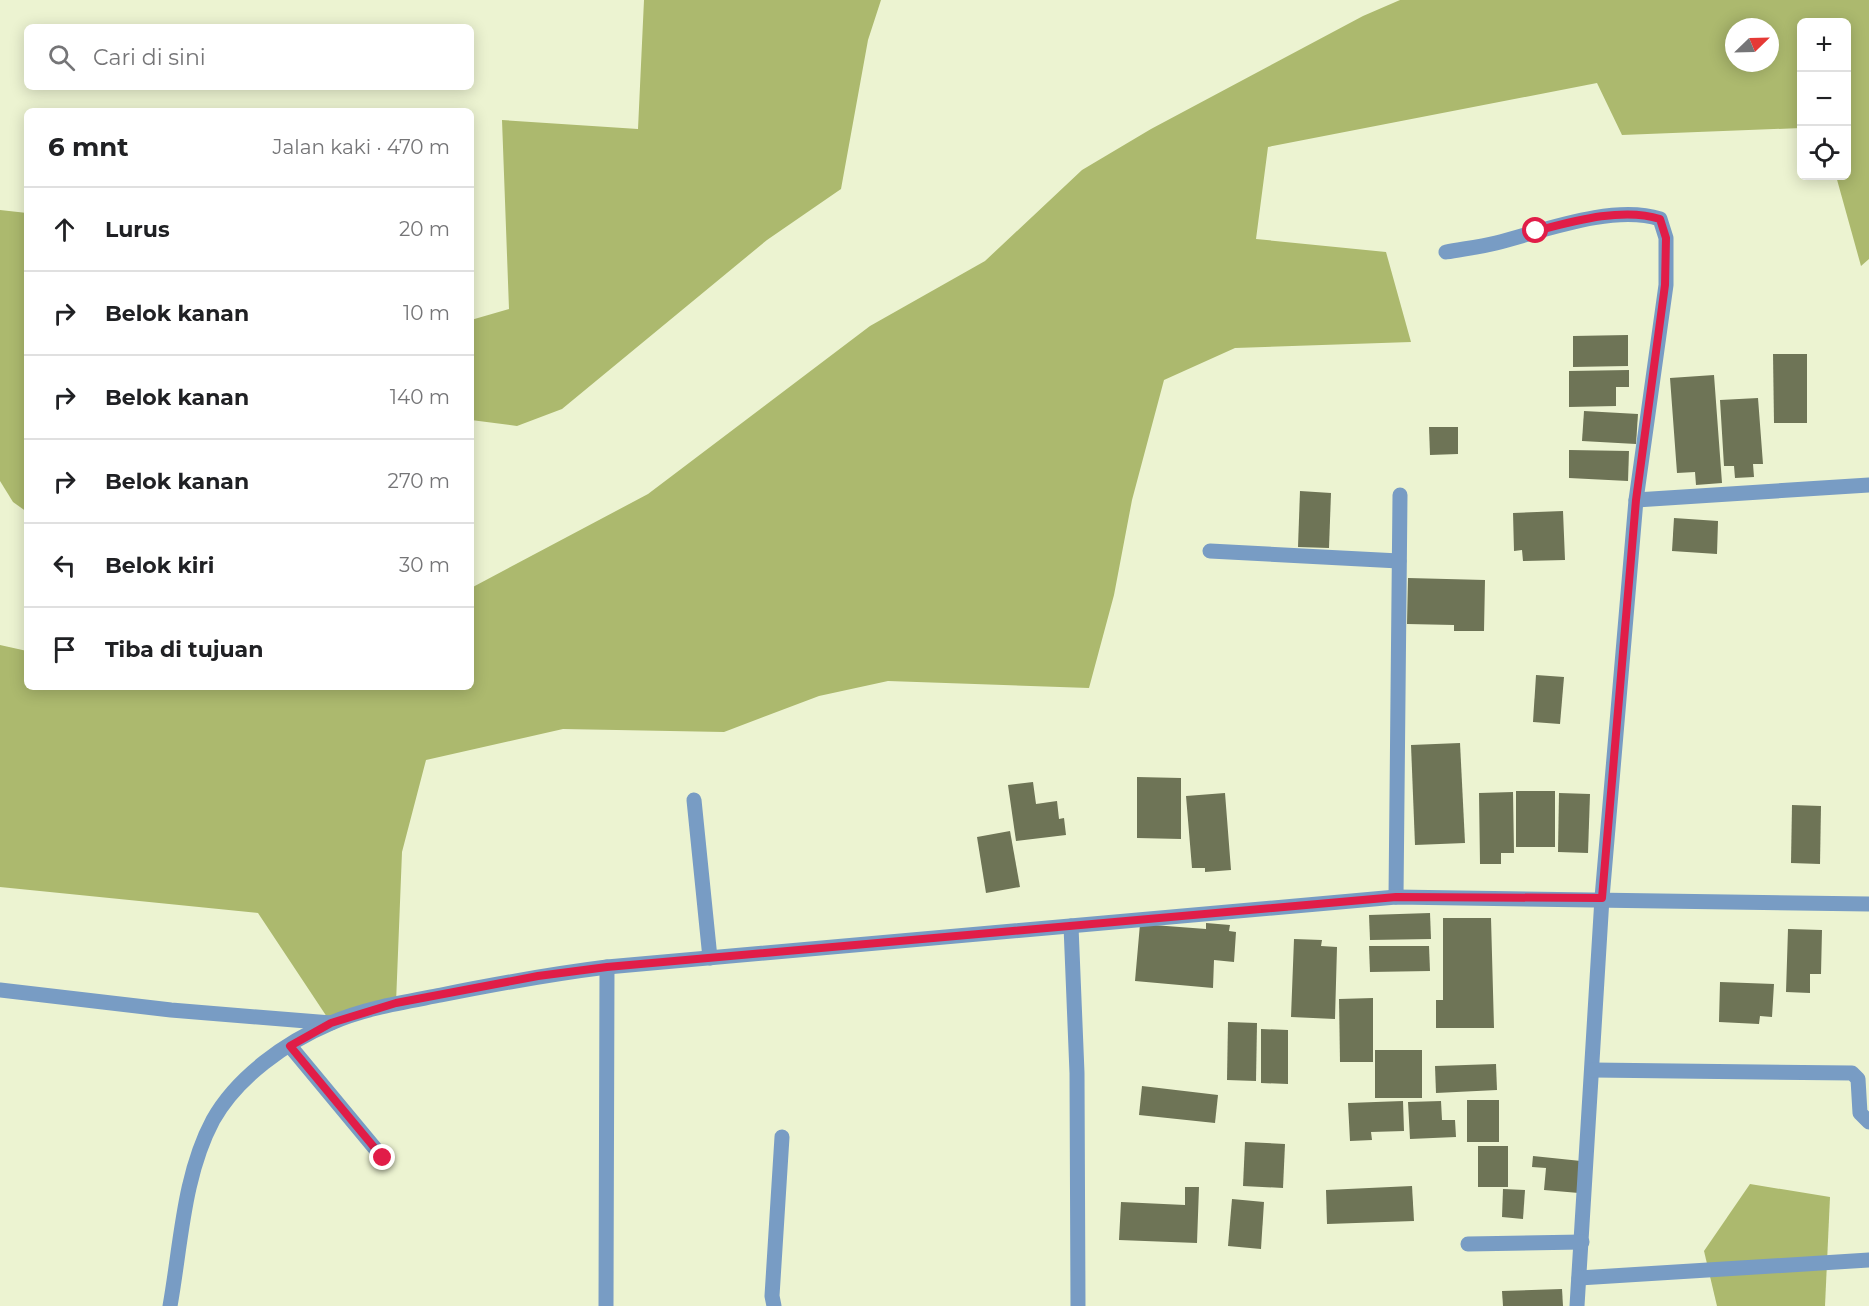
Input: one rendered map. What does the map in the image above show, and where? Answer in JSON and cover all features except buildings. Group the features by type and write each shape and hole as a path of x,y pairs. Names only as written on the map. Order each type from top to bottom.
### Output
{"street":[{"path":"1446,252 1496,243 1570,222 1641,213 1660,219 1666,238 1665,285 1636,500 1602,898 1577,1306"},
{"path":"1636,500 1869,485"},
{"path":"1396,897 1400,495"},
{"path":"1210,551 1399,561"},
{"path":"694,800 710,958"},
{"path":"170,1306 191,1178 213,1120 240,1082 290,1046 331,1023 396,1003 538,976 607,967 1396,897 1602,898 1869,904"},
{"path":"1071,926 1077,1073 1078,1306"},
{"path":"606,1306 607,967"},
{"path":"0,990 171,1010 331,1023"},
{"path":"290,1046 383,1158"},
{"path":"1593,1070 1852,1073 1858,1079 1860,1113 1869,1122"},
{"path":"774,1306 772,1296 782,1137"},
{"path":"1468,1244 1582,1242"},
{"path":"1580,1278 1869,1260"}],"green space":[{"path":"644,0 881,0 868,40 841,189 767,240 562,409 517,426 474,420 474,319 509,309 502,120 638,129"},
{"path":"1400,0 1869,0 1869,259 1861,266 1837,180 1851,180 1851,18 1797,18 1797,128 1622,135 1597,83 1268,147 1256,239 1386,252 1411,342 1235,348 1164,380 1132,500 1114,595 1089,688 888,681 819,696 724,732 563,729 426,760 402,852 396,1003 331,1023 258,913 0,887 0,645 24,650 24,690 474,690 474,586 648,494 870,326 985,261 1082,170 1151,129 1363,16"},
{"path":"0,210 24,213 24,510 13,502 0,481"},
{"path":"1750,1184 1830,1197 1825,1306 1717,1306 1704,1251"}],"route":[{"path":"383,1158 290,1046 331,1023 396,1003 538,976 607,967 1396,897 1602,898 1636,500 1660,330 1665,285 1666,238 1660,219 1641,213 1570,222 1536,231"}]}
